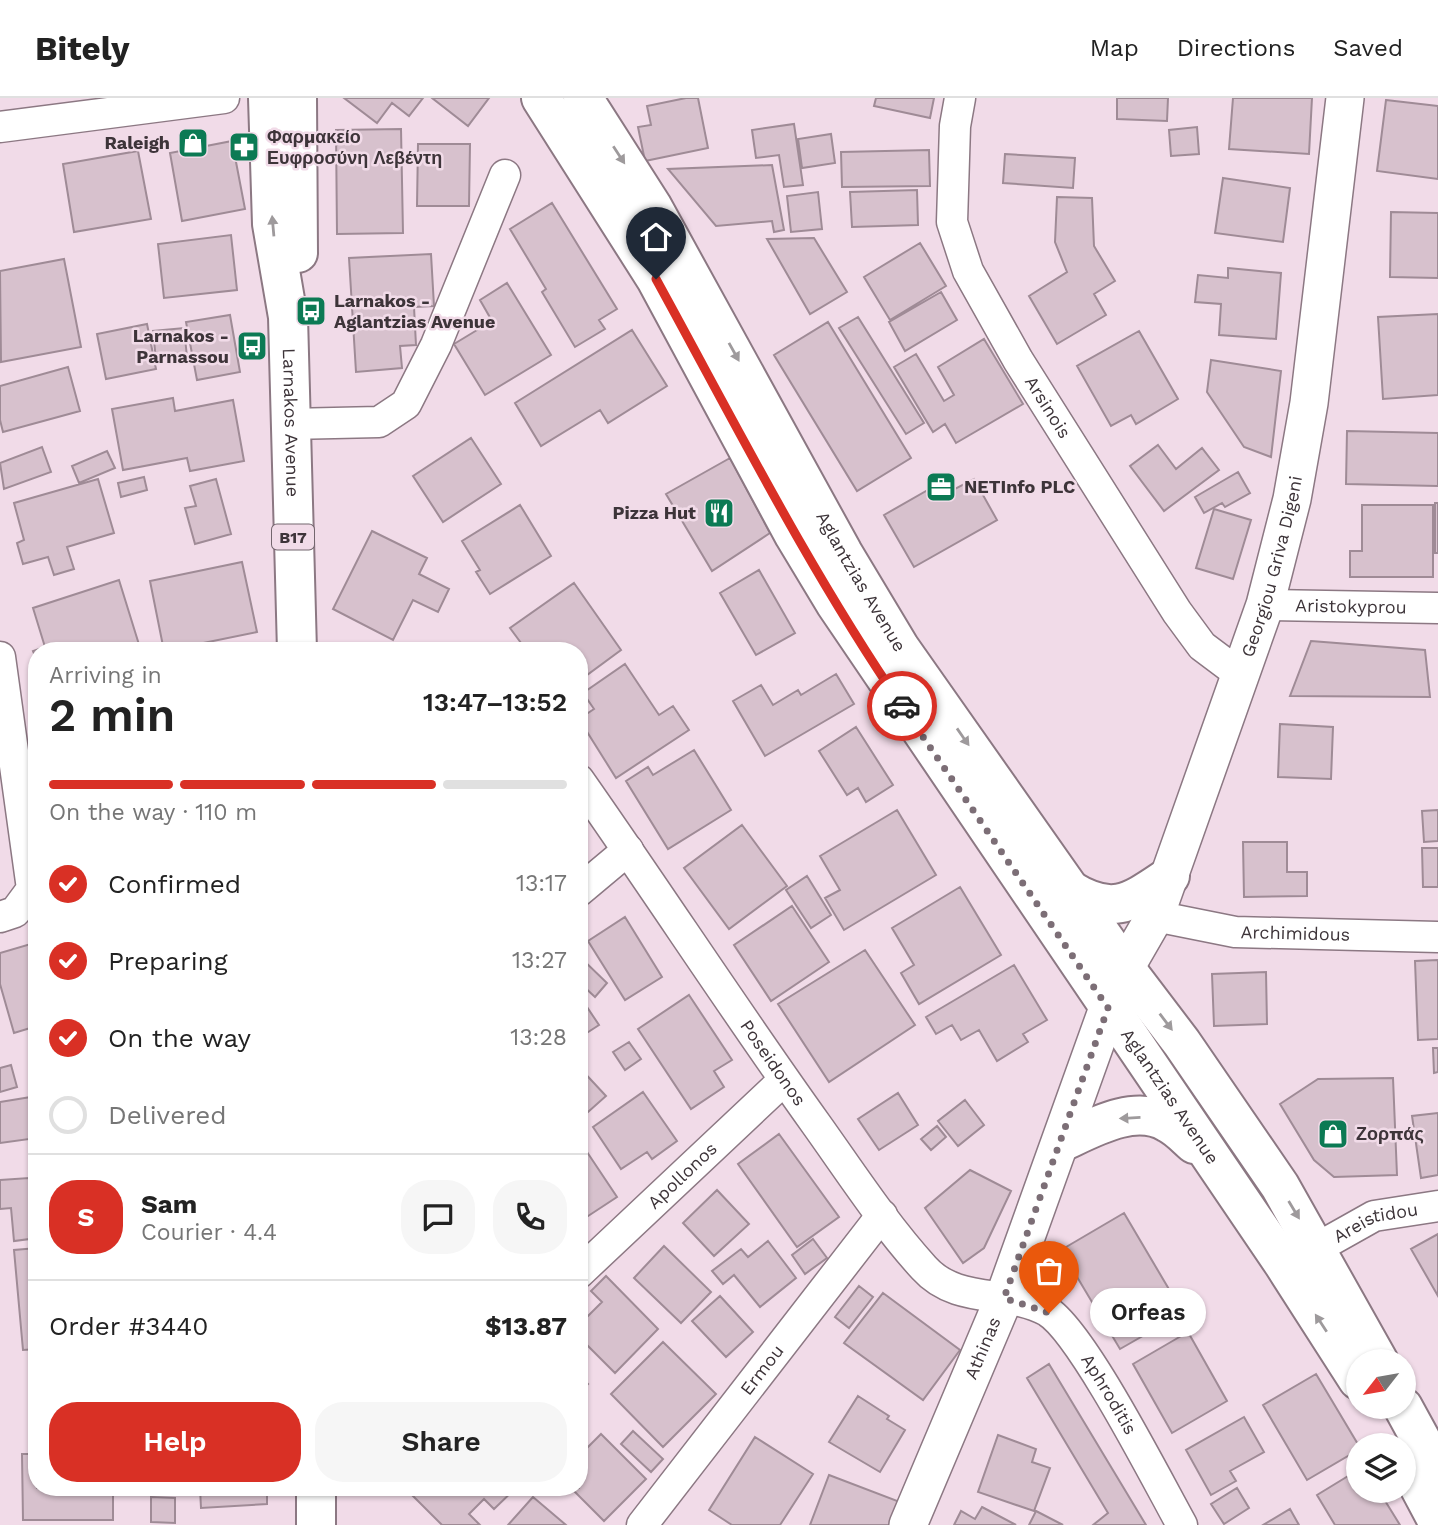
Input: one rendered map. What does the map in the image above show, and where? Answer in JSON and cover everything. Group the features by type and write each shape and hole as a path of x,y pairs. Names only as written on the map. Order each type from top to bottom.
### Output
{"main road":[{"name":"Larnakos Avenue","path":"268,98 272,224 288,317 297,642"},
{"name":"Larnakos Avenue","path":"288,317 297,276 299,235 297,98"},
{"name":"Aglantzias Avenue","path":"541,98 656,279 835,604 1283,1263 1346,1361"},
{"name":"Aglantzias Avenue","path":"583,98 658,217 863,589 900,648 1125,968 1182,1043 1279,1186 1317,1248 1371,1349"},
{"path":"1070,890 1091,903 1113,907 1170,876"},
{"path":"1062,1142 1110,1120 1159,1119 1209,1157"},
{"path":"1410,1419 1438,1471"},
{"path":"1416,1481 1438,1522"},
{"path":"316,1496 316,1525"}],"street":[{"path":"0,127 224,98"},
{"name":"Arsinois","path":"960,98 956,126 952,222 968,271 1018,360 1177,612 1202,646 1242,676"},
{"name":"Georgiou Griva Digeni","path":"1108,1008 1125,968 1155,916 1265,606 1292,499 1309,403 1345,98"},
{"path":"289,424 379,422 406,404 436,345 505,175"},
{"name":"Aristokyprou","path":"1265,606 1438,608"},
{"path":"0,657 28,861"},
{"name":"Poseidonos","path":"588,793 784,1080 882,1215 939,1282 967,1293 1004,1298"},
{"path":"588,883 628,849"},
{"path":"1,917 15,912 28,895"},
{"name":"Archimidous","path":"1155,916 1235,932 1438,937"},
{"name":"Athinas","path":"908,1525 1004,1298 1108,1008"},
{"name":"Apollonos","path":"588,1265 784,1080"},
{"name":"Areistidou","path":"1317,1248 1374,1216 1438,1206"},
{"name":"Ermou","path":"642,1525 882,1215"},
{"name":"Aphroditis","path":"1004,1298 1049,1313 1069,1333 1182,1525"}],"building":[{"path":"344,98 423,98 409,116 392,103 377,123"},
{"path":"432,98 489,98 468,126"},
{"path":"698,98 708,148 645,161 638,127 651,125 647,106"},
{"path":"876,98 934,98 930,118 874,106"},
{"path":"1117,98 1168,98 1167,121 1117,119"},
{"path":"1233,98 1312,98 1309,154 1229,149"},
{"path":"1386,100 1438,106 1438,179 1377,171"},
{"path":"794,124 803,185 784,187 779,155 756,158 752,130"},
{"path":"1197,127 1199,154 1171,156 1169,130"},
{"path":"401,129 403,233 337,234 336,130"},
{"path":"831,134 835,163 802,168 798,139"},
{"path":"232,141 245,209 182,221 170,153"},
{"path":"418,144 470,144 469,206 417,206"},
{"path":"929,150 930,186 842,187 841,152"},
{"path":"138,151 151,219 74,232 63,164"},
{"path":"1005,154 1075,158 1073,188 1003,183"},
{"path":"772,165 784,230 774,232 772,221 716,226 668,169"},
{"path":"1223,178 1290,188 1283,242 1215,233"},
{"path":"917,190 918,225 852,227 850,192"},
{"path":"818,192 822,229 791,232 787,196"},
{"path":"1057,197 1092,198 1094,246 1115,281 1094,294 1106,315 1057,344 1029,296 1067,272 1055,242"},
{"path":"552,203 617,309 599,320 605,329 575,347 542,292 546,289 510,229"},
{"path":"1391,212 1438,213 1438,278 1390,277"},
{"path":"231,235 237,290 164,298 158,244"},
{"path":"814,238 847,292 810,314 767,239"},
{"path":"920,243 946,286 890,320 864,277"},
{"path":"431,254 434,306 414,307 416,345 400,346 402,368 356,372 349,258"},
{"path":"64,259 81,347 1,362 0,271"},
{"path":"1228,268 1281,273 1276,339 1219,335 1221,304 1195,302 1198,275 1228,278"},
{"path":"507,283 551,355 485,395 454,344 492,321 480,300"},
{"path":"941,292 957,320 905,351 889,322"},
{"path":"1438,314 1438,395 1383,399 1378,317"},
{"path":"230,315 240,372 197,380 186,322"},
{"path":"858,317 924,423 906,434 839,328"},
{"path":"828,322 911,458 857,491 774,355"},
{"path":"147,324 156,369 106,379 97,334"},
{"path":"184,328 187,357 156,360 153,331"},
{"path":"632,330 667,386 608,423 600,410 541,446 515,403"},
{"path":"1139,331 1178,399 1136,424 1131,415 1111,426 1077,366"},
{"path":"984,339 1023,404 956,443 945,424 933,432 894,367 916,354 944,401 954,395 938,367"},
{"path":"1211,360 1281,371 1271,457 1244,447 1207,392"},
{"path":"68,367 80,411 3,432 0,420 0,386"},
{"path":"173,398 175,411 233,400 244,461 190,471 187,458 123,470 112,409"},
{"path":"1347,431 1438,433 1438,486 1346,484"},
{"path":"471,438 501,484 443,522 413,476"},
{"path":"1158,445 1176,469 1202,448 1219,470 1164,511 1130,466"},
{"path":"42,447 51,472 4,489 0,463"},
{"path":"107,451 115,468 79,483 72,466"},
{"name":"Pizza Hut","path":"730,458 770,533 712,571 666,494"},
{"path":"1238,472 1250,493 1225,507 1222,503 1204,513 1195,497"},
{"path":"144,477 147,490 121,497 118,483"},
{"path":"98,479 114,533 67,547 74,569 54,575 48,557 23,564 17,543 24,540 14,503"},
{"path":"216,479 231,534 195,544 185,508 196,506 190,486"},
{"path":"947,479 953,490 974,479 997,520 914,567 884,515"},
{"path":"1435,503 1438,503 1438,553 1435,553"},
{"path":"520,505 551,556 490,594 476,572 480,570 462,541"},
{"path":"1362,505 1433,505 1433,577 1350,577 1350,551 1362,551"},
{"path":"1214,509 1251,520 1233,579 1196,568"},
{"path":"372,531 427,558 419,574 449,589 438,612 413,600 393,640 333,609"},
{"path":"242,562 257,632 208,642 162,642 150,581"},
{"path":"759,570 795,633 756,655 720,593"},
{"path":"119,580 138,642 43,642 33,608"},
{"path":"574,583 621,650 588,674 588,642 520,642 510,628"},
{"path":"1311,641 1425,650 1430,697 1290,696"},
{"path":"625,664 659,715 673,706 689,730 616,778 588,733 588,713 594,709 588,700 588,690"},
{"path":"836,674 854,704 765,756 733,701 761,685 773,705 798,690 801,695"},
{"path":"1280,724 1333,727 1331,779 1278,777"},
{"path":"856,727 893,785 866,802 858,788 847,795 819,751"},
{"path":"694,750 731,810 668,849 626,781 648,767 653,775"},
{"path":"897,810 936,875 844,930 825,898 840,890 820,856"},
{"path":"1438,810 1438,841 1424,842 1422,811"},
{"path":"742,825 787,886 729,929 684,868"},
{"path":"1243,842 1287,842 1287,872 1307,872 1307,896 1244,897"},
{"path":"1422,848 1438,848 1438,887 1423,887"},
{"path":"807,876 831,915 811,928 786,890"},
{"path":"960,887 1001,955 919,1004 901,973 914,965 892,928"},
{"path":"792,906 829,962 771,1001 734,945"},
{"path":"625,917 662,977 625,1000 588,941"},
{"path":"28,945 28,1029 14,1033 0,984 0,953"},
{"path":"865,950 915,1025 829,1082 778,1004"},
{"path":"1438,960 1438,1039 1418,1040 1415,961"},
{"path":"588,965 607,983 595,997 588,990"},
{"path":"1014,965 1047,1020 1023,1034 1028,1042 997,1061 979,1030 961,1040 952,1025 936,1034 926,1017"},
{"path":"1266,972 1267,1024 1214,1026 1212,974"},
{"path":"689,995 732,1060 714,1071 724,1087 691,1109 638,1029"},
{"path":"588,1008 599,1025 588,1032"},
{"path":"629,1042 641,1059 625,1070 613,1052"},
{"path":"1433,1048 1438,1048 1438,1072 1434,1073"},
{"path":"11,1065 17,1087 0,1092 0,1068"},
{"path":"588,1077 606,1096 588,1112"},
{"path":"1393,1078 1397,1175 1334,1177 1314,1160 1280,1104 1318,1079"},
{"path":"643,1092 677,1141 652,1159 647,1152 621,1169 593,1127"},
{"path":"898,1093 918,1125 879,1150 858,1119"},
{"path":"28,1097 28,1139 0,1143 0,1102"},
{"path":"965,1100 984,1125 958,1146 938,1121"},
{"path":"1438,1113 1438,1175 1421,1178 1412,1116"},
{"path":"937,1126 946,1137 931,1150 921,1139"},
{"path":"779,1134 839,1217 797,1247 738,1164"},
{"path":"588,1154 617,1197 588,1216"},
{"path":"970,1170 1011,1191 984,1248 963,1263 925,1208"},
{"path":"28,1178 28,1239 14,1241 11,1208 0,1209 0,1180"},
{"path":"717,1190 749,1224 714,1256 683,1223"},
{"path":"1124,1213 1183,1313 1120,1349 1061,1250"},
{"path":"1438,1234 1438,1296 1411,1249"},
{"path":"813,1239 827,1258 805,1274 792,1255"},
{"path":"768,1241 796,1278 760,1307 734,1275 723,1284 712,1271 741,1249 748,1257"},
{"path":"664,1246 711,1292 681,1323 634,1278"},
{"path":"28,1249 28,1350 23,1350 14,1250"},
{"path":"606,1276 658,1329 615,1373 588,1346 588,1316 602,1302 591,1291"},
{"path":"859,1286 873,1297 849,1328 835,1317"},
{"path":"883,1293 960,1350 923,1400 844,1343"},
{"path":"720,1296 753,1332 726,1357 692,1321"},
{"path":"1188,1332 1227,1401 1172,1433 1133,1364"},
{"path":"663,1342 716,1394 663,1447 611,1394"},
{"path":"1049,1364 1146,1525 1093,1525 1108,1513 1027,1378"},
{"path":"1316,1374 1351,1433 1346,1433 1346,1457 1307,1480 1263,1405"},
{"path":"858,1396 905,1430 880,1472 829,1442"},
{"path":"1244,1417 1264,1452 1230,1471 1236,1481 1211,1495 1186,1450"},
{"path":"633,1431 663,1459 651,1472 621,1444"},
{"path":"601,1434 646,1479 604,1521 579,1496 588,1496 588,1447"},
{"path":"998,1435 1036,1449 1032,1462 1050,1468 1034,1511 978,1492"},
{"path":"755,1437 813,1474 780,1525 732,1525 709,1510"},
{"path":"22,1454 28,1454 28,1496 113,1496 113,1520 23,1520"},
{"path":"829,1475 900,1502 891,1525 810,1525"},
{"path":"1346,1477 1346,1503 1386,1503 1400,1525 1335,1525 1317,1495"},
{"path":"1237,1488 1249,1508 1224,1524 1211,1504"},
{"path":"200,1496 267,1496 267,1504 201,1508"},
{"path":"413,1496 508,1496 494,1509 484,1499 469,1514 480,1525 442,1525"},
{"path":"151,1497 175,1498 175,1523 151,1522"},
{"path":"533,1497 566,1525 508,1525"},
{"path":"982,1507 1016,1525 954,1525 961,1511 975,1519"},
{"path":"1290,1509 1299,1525 1263,1525"},
{"path":"1036,1511 1063,1525 1029,1525"}],"way so far":[{"path":"902,706 1108,1008 1004,1298 1049,1313"}],"place":[{"name":"Raleigh","path":"193,143"},
{"name":"Φαρμακείο Ευφροσύνη Λεβέντη","path":"244,147"},
{"name":"Larnakos - Aglantzias Avenue","path":"311,311"},
{"name":"Larnakos - Parnassou","path":"252,346"},
{"name":"NETInfo PLC","path":"941,487"},
{"name":"Pizza Hut","path":"719,513"},
{"name":"Ζορπάς","path":"1333,1134"},
{"name":"Orfeas","path":"1049,1313"}],"route":[{"path":"656,279 794,535 835,604 902,706"}]}
